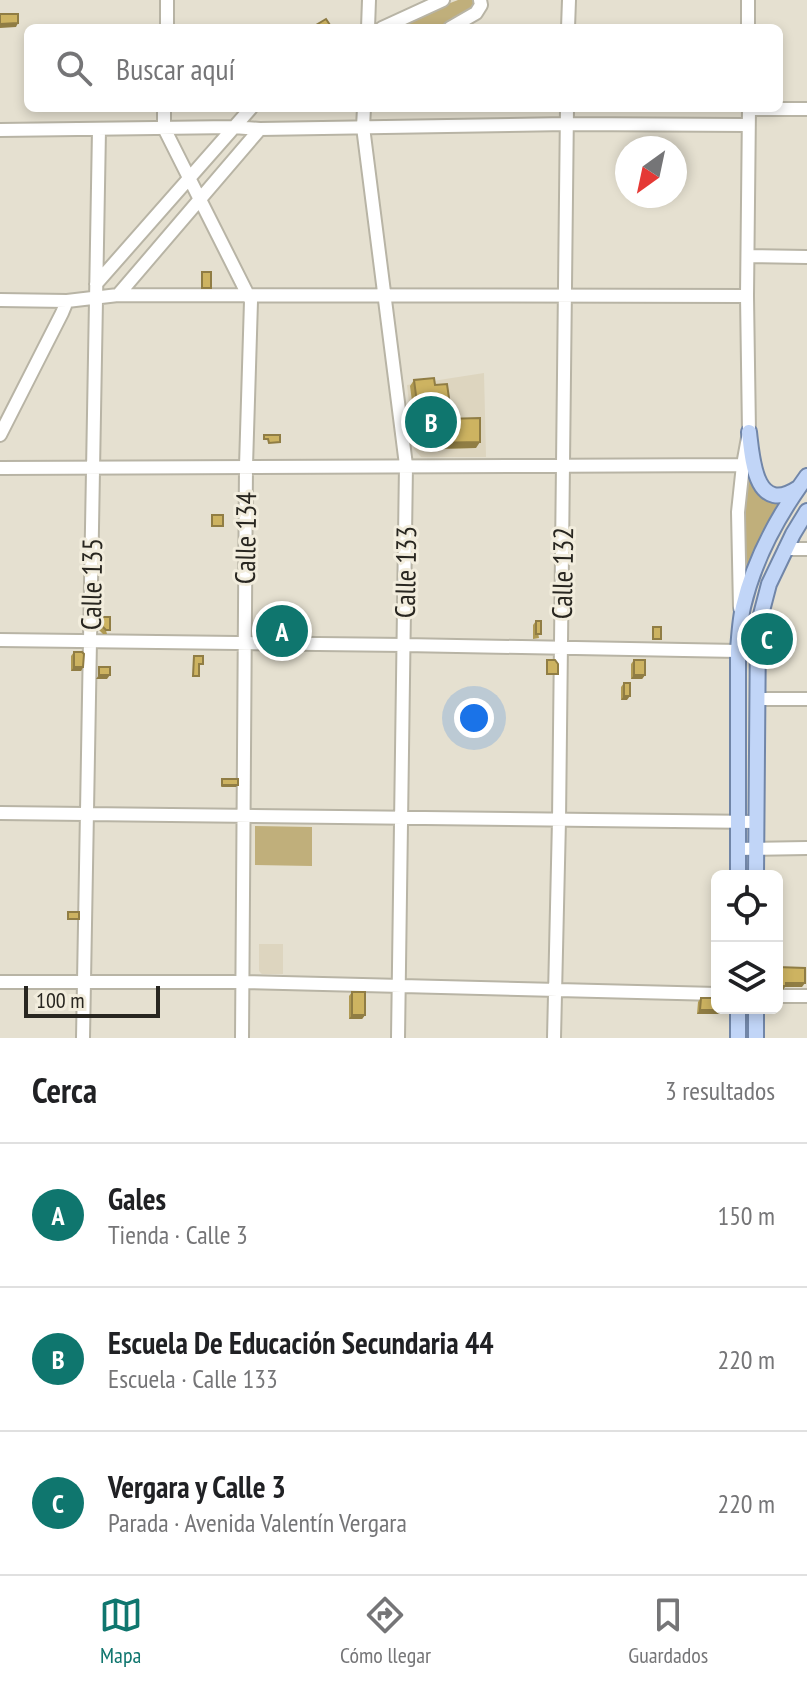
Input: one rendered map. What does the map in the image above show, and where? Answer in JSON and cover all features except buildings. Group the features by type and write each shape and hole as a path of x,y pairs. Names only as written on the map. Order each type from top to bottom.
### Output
{"main road":[{"path":"749,432 754,473 762,487 783,496 798,488"},
{"path":"738,870 738,651 741,619 762,555 807,476"},
{"path":"756,870 758,626 765,594 785,549 807,511"},
{"path":"738,1014 738,1038"},
{"path":"756,1014 756,1038"}],"street":[{"path":"167,0 167,24"},
{"path":"368,24 369,0"},
{"path":"391,24 443,0"},
{"path":"457,24 476,13 481,5 480,0"},
{"path":"568,24 569,0"},
{"path":"748,0 748,24"},
{"path":"783,109 807,109"},
{"name":"Calle 134","path":"164,112 164,128 251,301 246,466 242,1038"},
{"path":"96,284 247,112"},
{"name":"Calle 133","path":"364,112 363,127 406,465 398,1038"},
{"name":"Calle 132","path":"554,1038 567,112"},
{"path":"741,619 737,524 749,432 749,112"},
{"path":"0,130 748,125"},
{"path":"118,295 260,129"},
{"name":"Calle 135","path":"83,1038 99,130"},
{"path":"748,256 807,257"},
{"path":"0,300 67,301 118,295 747,296"},
{"path":"0,435 67,301"},
{"path":"0,468 743,465"},
{"path":"785,549 807,549"},
{"path":"0,640 738,651"},
{"path":"757,699 807,699"},
{"path":"0,813 756,822"},
{"path":"738,849 807,848"},
{"path":"0,982 243,982 711,994"},
{"path":"783,996 807,996"}],"shaded area":[{"path":"458,0 476,0 466,13 450,24 401,24"},
{"path":"484,373 486,457 421,457 414,449 407,385"},
{"path":"747,459 773,501 781,504 744,587 742,536"},
{"path":"255,826 312,827 312,866 255,865"},
{"path":"259,944 283,944 283,974 262,974 259,971"}],"place":[{"name":"Escuela De Educación Secundaria 44","path":"431,422"},
{"name":"Gales","path":"282,631"},
{"name":"Vergara y Calle 3","path":"767,639"}]}
